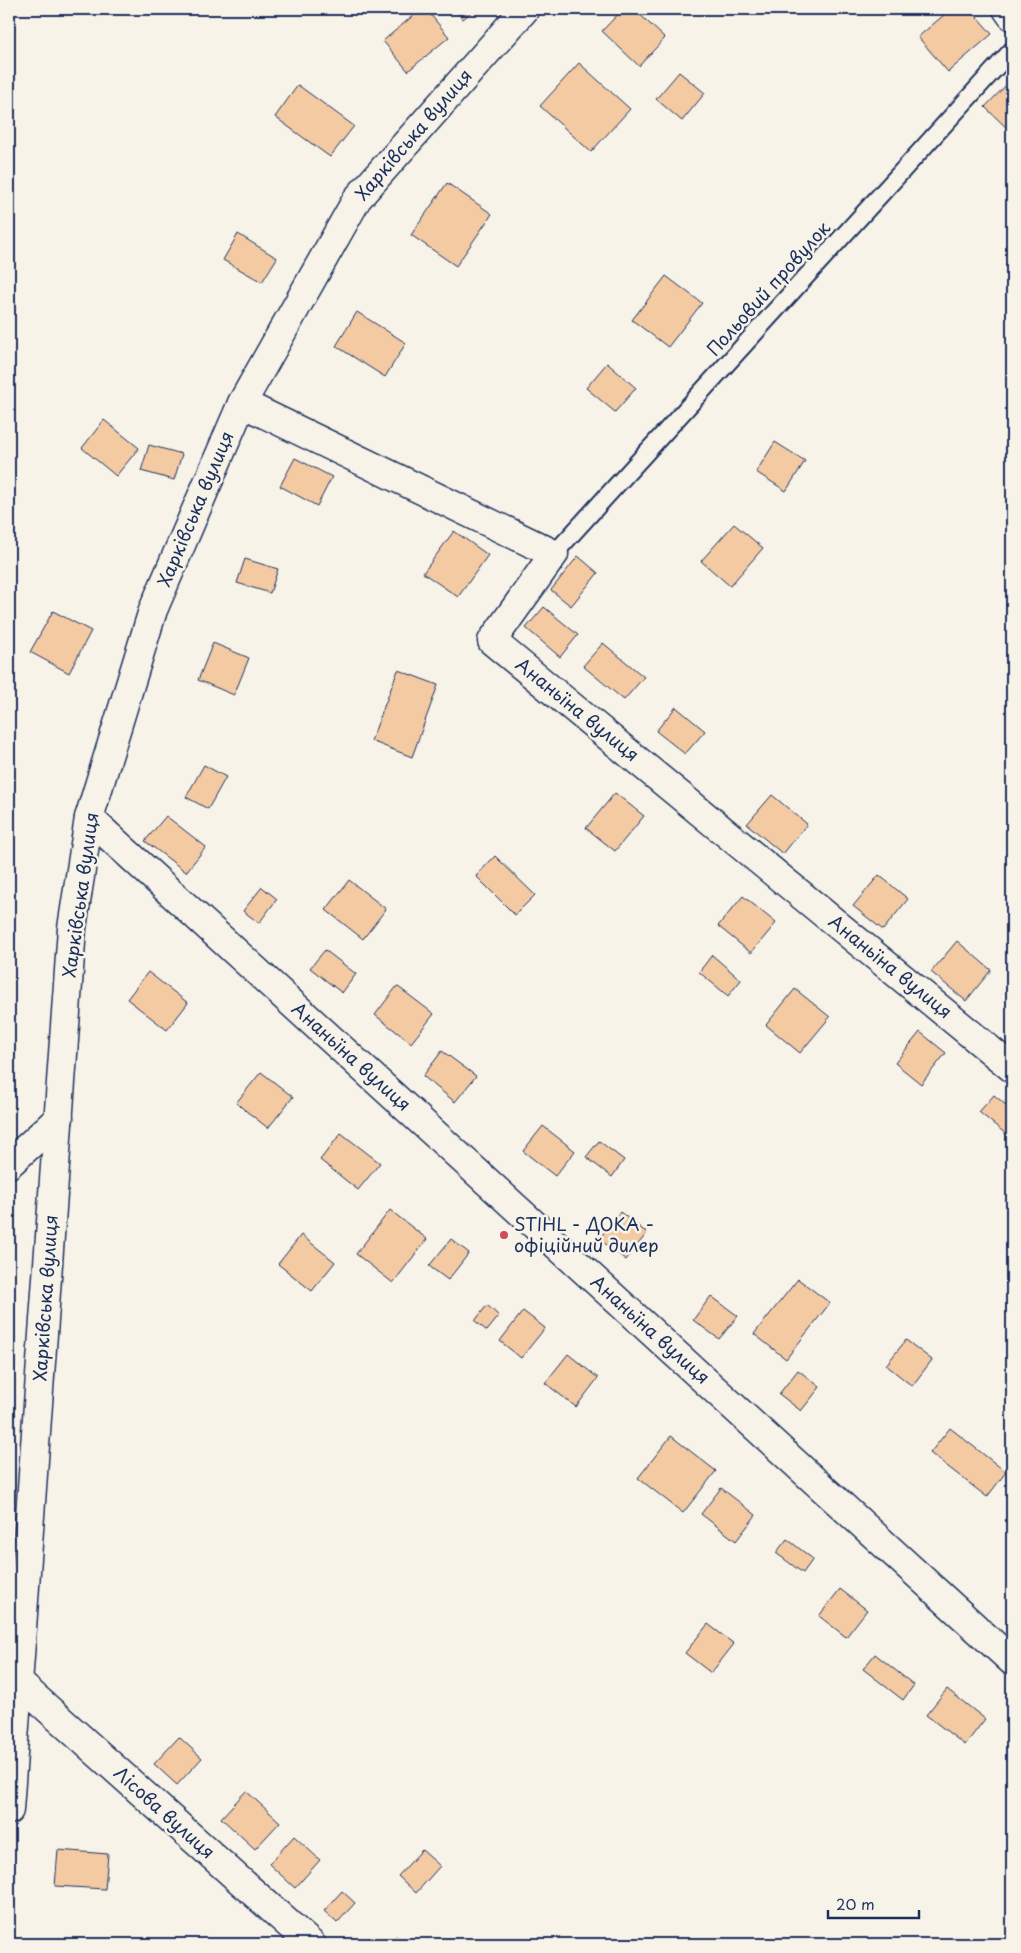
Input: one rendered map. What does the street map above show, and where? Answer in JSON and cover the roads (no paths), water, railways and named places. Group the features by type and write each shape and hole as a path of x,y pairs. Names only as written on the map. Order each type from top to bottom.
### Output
{"street":[{"name":"Харківська вулиця","path":"9,1810 72,928 89,818 153,610 242,403 356,198 525,9"},
{"path":"1007,9 1012,16"},
{"path":"242,403 554,554"},
{"name":"Ананьїна вулиця","path":"554,554 492,641 1012,1068"},
{"name":"Ананьїна вулиця","path":"89,818 1012,1661"},
{"path":"9,1164 59,1118"},
{"name":"Лісова вулиця","path":"18,1682 311,1944"}],"lane":[{"name":"Польовий провулок","path":"554,554 1012,50"}],"place":[{"name":"STIHL - ДОКА - офіційний дилер","path":"504,1235"}]}
